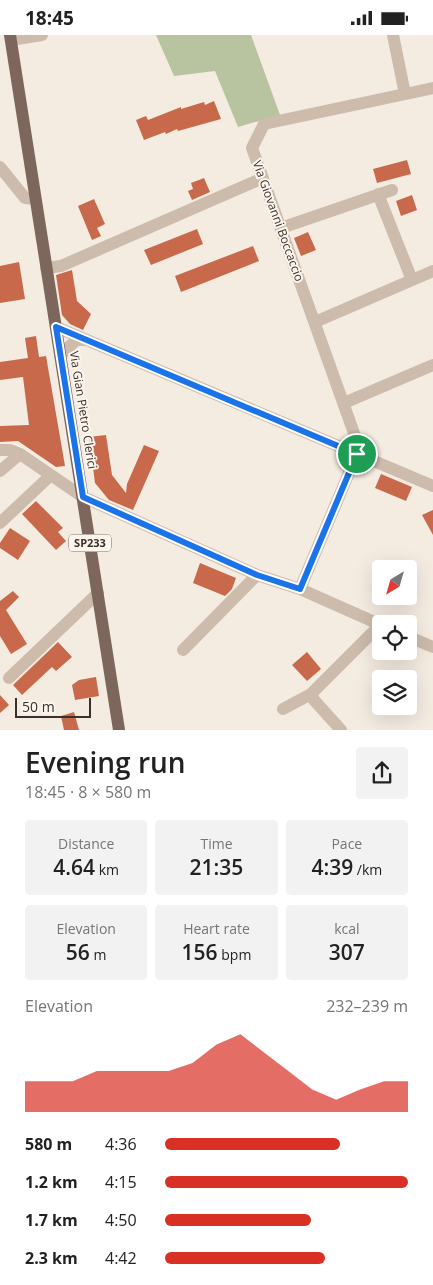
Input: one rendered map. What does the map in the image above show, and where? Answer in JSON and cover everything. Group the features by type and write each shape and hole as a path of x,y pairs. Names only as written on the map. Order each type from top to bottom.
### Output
{"main road":[{"name":"Via Gian Pietro Clerici","path":"10,38 119,730"}],"street":[{"path":"10,38 42,35"},
{"path":"393,35 405,93"},
{"name":"Via Giovanni Boccaccio","path":"357,454 355,436 344,403 252,148 264,124 433,88"},
{"path":"0,167 24,198 35,199"},
{"path":"46,268 62,266 263,178"},
{"path":"281,228 392,189"},
{"path":"378,195 412,280"},
{"path":"315,322 433,271"},
{"path":"56,327 84,341 433,486"},
{"path":"60,356 76,340 84,341"},
{"path":"344,403 433,365"},
{"path":"0,449 20,454 83,497 257,575 300,589 372,621"},
{"path":"0,471 20,454"},
{"path":"300,589 357,454"},
{"path":"0,523 51,475 79,475"},
{"path":"183,650 257,575"},
{"path":"9,678 98,593"},
{"path":"283,709 311,694 372,634"},
{"path":"417,640 433,647"},
{"path":"311,694 314,701 341,730"}],"green space":[{"path":"156,35 251,35 280,115 238,127 215,71 174,76"}],"building":[{"path":"214,101 221,119 178,131 177,129 166,134 165,132 144,140 136,120 146,116 148,120 181,107 181,109 204,102 205,105"},
{"path":"407,160 411,174 377,183 373,169"},
{"path":"204,178 210,192 192,200 188,191 193,189 191,183"},
{"path":"412,195 417,210 401,216 396,201"},
{"path":"94,199 105,224 97,228 101,236 92,240 78,206"},
{"path":"197,229 203,244 151,265 144,250"},
{"path":"308,232 316,250 301,256 294,238"},
{"path":"253,246 259,261 181,292 175,276"},
{"path":"19,262 25,299 0,303 0,266"},
{"path":"72,270 77,301 91,314 83,330 70,324 62,315 56,275"},
{"path":"36,336 39,357 46,356 65,466 56,467 18,441 0,442 0,426 29,425 23,377 0,380 0,362 28,358 25,338"},
{"path":"106,435 112,475 126,493 127,484 144,445 159,451 133,510 109,500 95,483 89,437"},
{"path":"381,474 412,487 406,501 375,488"},
{"path":"36,501 63,528 58,532 66,541 56,550 22,514"},
{"path":"433,510 433,535 422,515"},
{"path":"10,528 30,541 18,560 0,548 0,543"},
{"path":"200,563 236,578 232,589 225,596 193,583"},
{"path":"13,591 19,597 6,610 27,644 11,654 0,636 0,601"},
{"path":"58,642 72,657 56,671 52,667 22,695 13,685"},
{"path":"307,652 321,669 307,681 292,665"},
{"path":"96,677 99,696 75,700 72,685 79,680"},
{"path":"0,695 9,705 0,713"},
{"path":"74,712 79,730 64,730 61,716"}],"route":[{"path":"56,327 84,341 357,454 300,589 257,575 83,497 56,327"}]}
